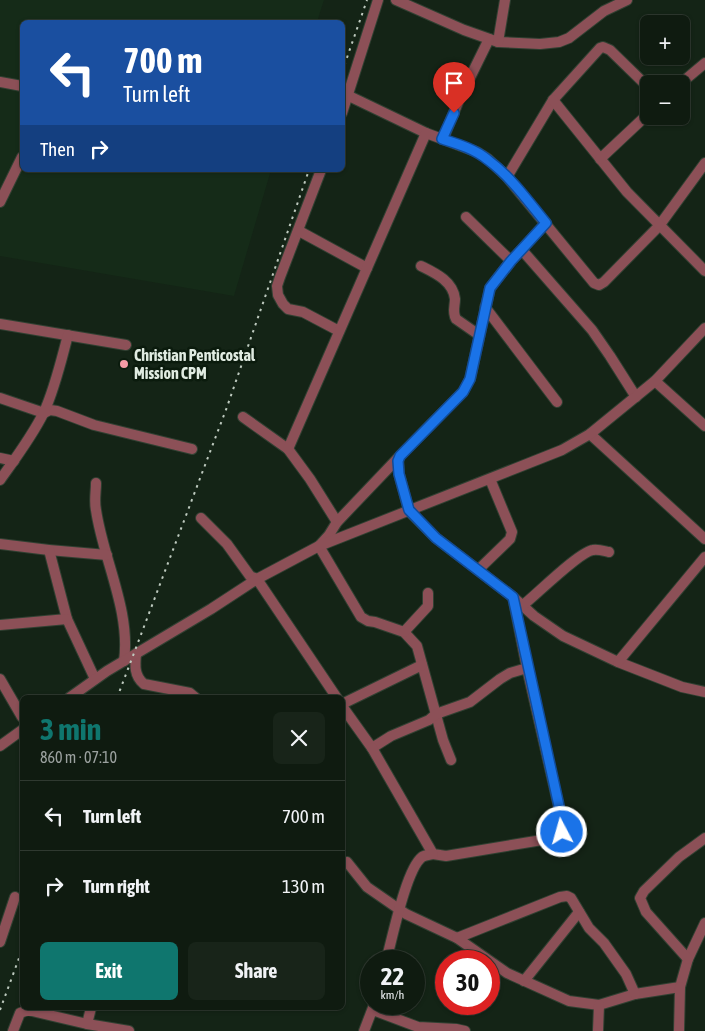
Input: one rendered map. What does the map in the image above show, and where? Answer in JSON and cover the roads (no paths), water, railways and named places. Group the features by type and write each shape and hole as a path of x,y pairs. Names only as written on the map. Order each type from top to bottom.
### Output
{"street":[{"path":"345,106 378,0"},
{"path":"396,0 464,30 494,40 540,44 559,42 580,30 604,11 627,0"},
{"path":"442,139 459,100 494,40 506,0"},
{"path":"507,176 553,100 600,48 603,47 610,50 640,79"},
{"path":"690,76 705,63"},
{"path":"0,82 20,86"},
{"path":"349,96 426,133 477,152 488,159 507,176 594,283 599,285 659,226 705,162"},
{"path":"553,100 627,192 705,271"},
{"path":"600,159 640,121"},
{"path":"288,449 426,133"},
{"path":"0,202 20,161"},
{"path":"320,172 280,276 277,286 278,295 288,309 303,312 339,332"},
{"path":"466,217 511,261"},
{"path":"319,546 337,522 463,392 470,379 490,288 511,261 546,223"},
{"path":"299,231 367,268"},
{"path":"522,250 592,330 636,397"},
{"path":"421,266 440,276 451,288 455,299 454,315 456,319 479,335"},
{"path":"485,308 557,402"},
{"path":"0,324 126,345"},
{"path":"73,695 124,661 258,579 319,546 562,450 590,434 655,381 705,328"},
{"path":"0,480 44,413 68,335"},
{"path":"655,381 705,426"},
{"path":"0,398 44,413 50,410 57,411 94,425 192,449"},
{"path":"243,417 288,449 310,479 337,522"},
{"path":"590,434 705,539"},
{"path":"0,458 14,461"},
{"path":"398,458 399,474 409,510 436,538 513,597 534,616 563,636 618,662 682,687 705,692"},
{"path":"478,570 510,539 512,532 490,479"},
{"path":"96,483 96,510 123,617 126,648 124,661"},
{"path":"202,518 227,544 250,576 258,579 333,695"},
{"path":"0,544 107,555"},
{"path":"319,546 361,617 404,632 417,646 443,740 452,760"},
{"path":"49,550 67,619 96,679"},
{"path":"522,606 570,564 589,551 608,552"},
{"path":"618,662 705,557"},
{"path":"404,632 428,606 428,593"},
{"path":"389,950 408,882 422,857 433,854 446,856 515,845 554,838 562,832 563,824 527,668 513,597"},
{"path":"0,625 67,619"},
{"path":"136,654 135,668 140,680 144,684 192,695"},
{"path":"345,704 422,665"},
{"path":"372,748 391,736 428,720 436,714 470,702 510,673 527,668"},
{"path":"0,679 20,714"},
{"path":"345,709 372,748 433,854"},
{"path":"0,746 20,731"},
{"path":"688,959 646,912 640,898 644,891 679,857 705,838"},
{"path":"347,862 368,886 406,914 457,938 507,973 569,1001 599,1005 635,994 680,986"},
{"path":"457,938 560,897 567,896 571,898 589,928 604,942 626,974 635,994"},
{"path":"0,942 15,897"},
{"path":"524,981 579,912"},
{"path":"679,1031 680,986 688,959 705,923"},
{"path":"598,1031 599,1005"},
{"path":"13,1031 20,1013 28,1010 87,1024 129,1031"},
{"path":"87,1024 90,1010"},
{"path":"364,1031 370,1015"},
{"path":"390,1015 418,1028 465,1031"}],"railway":[{"path":"345,63 367,0"},
{"path":"118,695 227,407 308,172"},
{"path":"0,1010 20,955"}],"place":[{"name":"Christian Penticostal Mission CPM","path":"124,364"}]}
